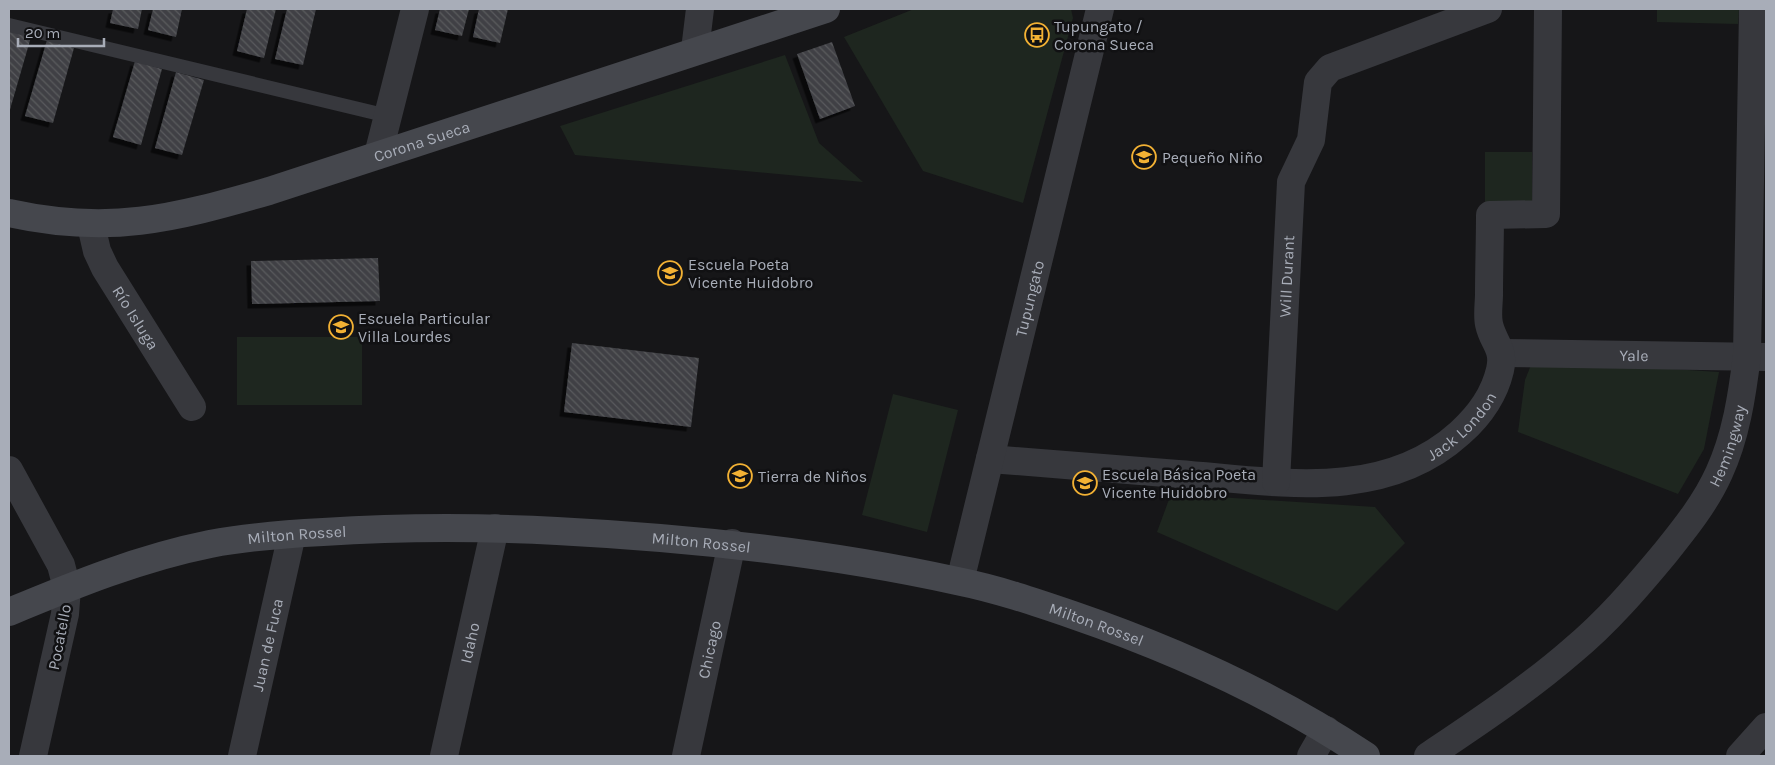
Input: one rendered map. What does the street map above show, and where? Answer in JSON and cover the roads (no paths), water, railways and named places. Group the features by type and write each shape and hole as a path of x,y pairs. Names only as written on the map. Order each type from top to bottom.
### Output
{"street":[{"path":"378,155 414,9"},
{"path":"696,50 700,9"},
{"name":"Corona Sueca","path":"9,212 59,222 90,225 158,220 208,209 269,192 696,50 826,9"},
{"name":"Will Durant","path":"1276,482 1291,182 1309,147 1317,89 1321,77 1330,68 1488,9"},
{"path":"1502,353 1488,324 1490,215 1546,214 1548,9"},
{"name":"Hemingway","path":"1428,756 1517,695 1574,650 1612,614 1695,515 1719,474 1757,356 1752,9"},
{"name":"Tupungato","path":"960,581 1097,10"},
{"name":"Río Isluga","path":"90,225 96,252 104,268 192,407"},
{"name":"Yale","path":"1502,353 1757,356"},
{"name":"Jack London","path":"990,459 1276,482 1352,482 1397,471 1438,451 1469,425 1482,410 1491,395 1500,371 1502,353"},
{"name":"Pocatello","path":"9,470 61,565 67,588 65,614 33,756"},
{"name":"Milton Rossel","path":"9,612 67,588 165,555 227,541 292,534 396,528 495,528 626,535 732,544 846,559 960,581 1027,599 1142,641 1229,680 1326,730 1366,756"},
{"name":"Idaho","path":"444,756 495,528"},
{"name":"Juan de Fuca","path":"242,756 292,534"},
{"name":"Chicago","path":"687,756 732,544"},
{"path":"1740,756 1766,727"},
{"path":"1311,756 1326,730"}],"lane":[{"path":"9,25 388,116"}],"place":[{"name":"Tupungato / Corona Sueca","path":"1037,35"},
{"name":"Pequeño Niño","path":"1144,157"},
{"name":"Escuela Poeta Vicente Huidobro","path":"670,273"},
{"name":"Escuela Particular Villa Lourdes","path":"341,327"},
{"name":"Tierra de Niños","path":"740,476"},
{"name":"Escuela Básica Poeta Vicente Huidobro","path":"1085,483"}]}
